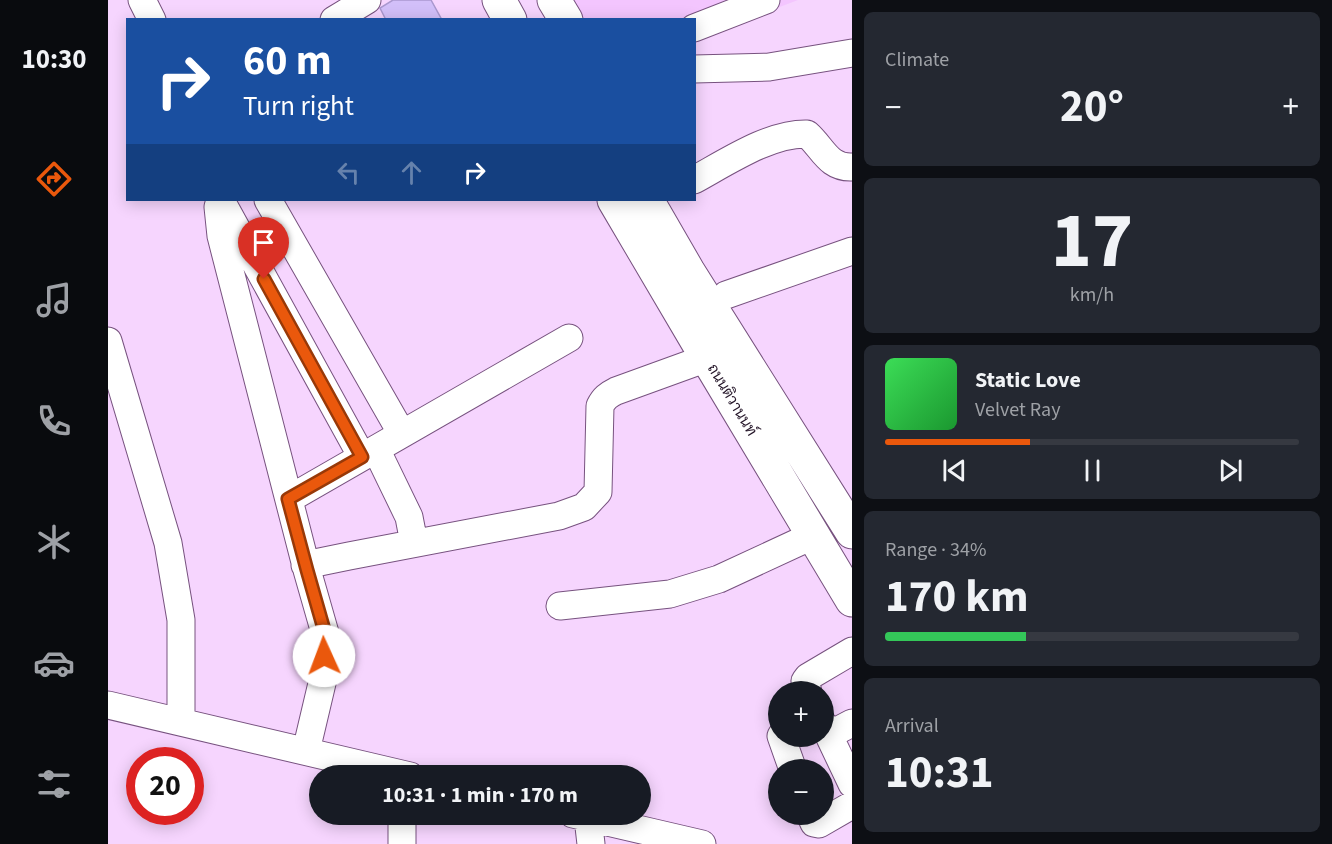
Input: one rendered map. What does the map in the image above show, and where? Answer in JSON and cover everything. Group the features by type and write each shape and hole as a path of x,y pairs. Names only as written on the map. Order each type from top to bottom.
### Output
{"main road":[{"path":"499,0 509,18"},
{"path":"530,0 540,18"},
{"path":"554,0 565,18"},
{"name":"ถนนติวานนท์","path":"615,201 852,600"},
{"path":"648,201 688,271 852,531"},
{"path":"672,201 763,360 852,531"}],"street":[{"path":"142,0 151,18"},
{"path":"337,18 367,0"},
{"path":"696,27 766,0"},
{"path":"696,69 769,68 852,53"},
{"path":"696,179 754,147 797,134 807,134 831,161 842,167 852,167"},
{"path":"220,201 218,207 221,236 305,565 325,633 323,679 306,752"},
{"path":"221,201 409,517 414,543"},
{"path":"269,201 402,434"},
{"path":"726,295 852,251"},
{"path":"288,499 569,338"},
{"path":"108,341 168,543 181,620 181,722"},
{"path":"305,565 559,516 584,507 598,492 600,406 603,400 616,391 706,358"},
{"path":"560,606 670,594 719,579 814,536"},
{"path":"806,681 808,677 852,651"},
{"path":"108,705 362,765"},
{"path":"835,728 852,784"},
{"path":"834,815 852,805"},
{"path":"402,825 402,844"},
{"path":"584,826 702,844"}],"shaded area":[{"path":"565,0 798,0 696,39 696,18 575,18"}],"building":[{"path":"393,0 431,0 441,18 385,18 380,8"}],"route":[{"path":"264,279 362,457 288,499 325,633 324,656"}]}
